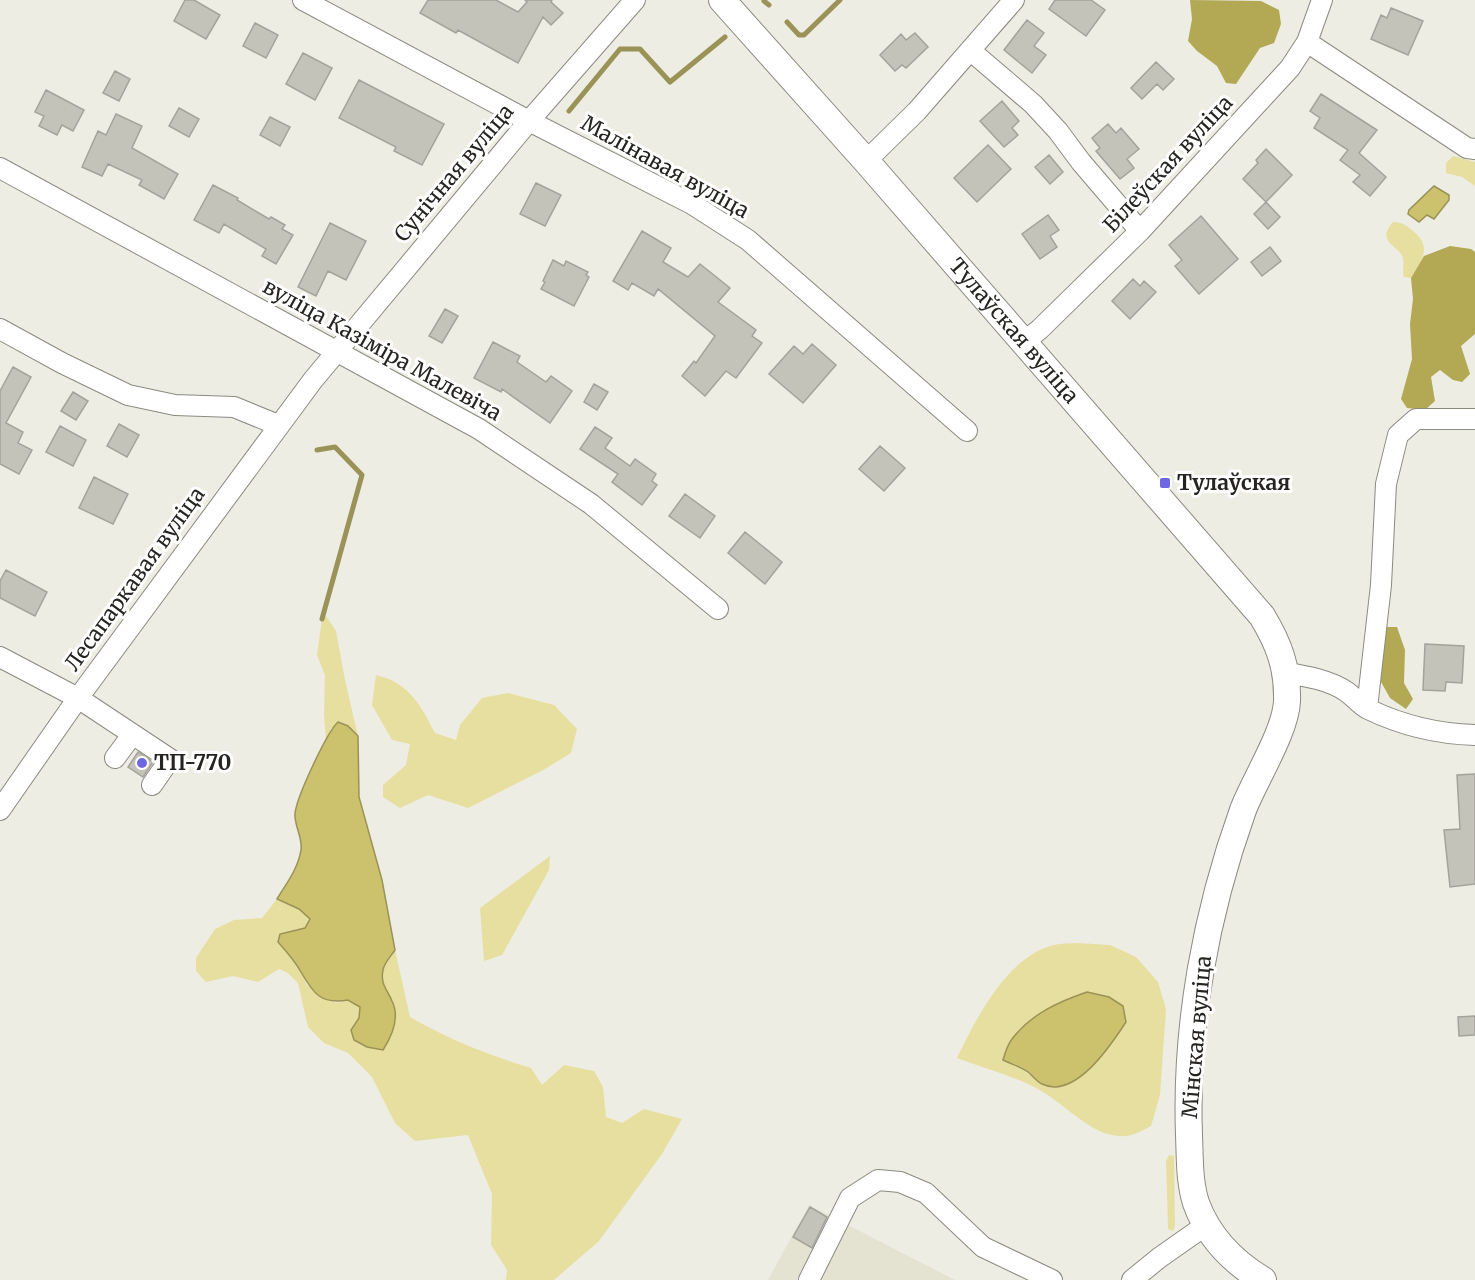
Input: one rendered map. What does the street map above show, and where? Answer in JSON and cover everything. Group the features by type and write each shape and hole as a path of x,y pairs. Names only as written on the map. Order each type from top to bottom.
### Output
{"main road":[{"name":"Тулаўская вуліца","path":"722,0 866,161 1262,616 1277,642 1286,673"},
{"name":"Мінская вуліца","path":"1263,1280 1227,1253 1206,1225 1195,1201 1190,1161 1190,1074 1197,997 1211,919 1244,808 1282,724 1287,703 1286,673"}],"street":[{"name":"Малінавая вуліца","path":"303,0 529,121 692,204 748,240 967,431"},
{"name":"Сунічная вуліца","path":"313,380 529,121 635,0"},
{"path":"866,161 917,111 1014,0"},
{"name":"Білеўская вуліца","path":"1023,343 1140,231 1290,68 1307,42 1322,0"},
{"path":"1307,42 1467,148 1475,149"},
{"path":"971,51 1033,104 1140,231"},
{"name":"вуліца Казіміра Малевіча","path":"0,168 479,429 591,504 718,609"},
{"path":"0,329 62,363 128,395 175,405 234,406 278,425"},
{"name":"Лесапаркавая вуліца","path":"0,810 78,698 313,380"},
{"path":"1366,708 1381,585 1386,484 1398,435 1416,419 1475,419"},
{"path":"0,657 78,698 170,759 152,785"},
{"path":"1286,673 1311,677 1345,690 1366,708 1408,724 1455,734 1475,735"},
{"path":"115,758 132,735"},
{"path":"809,1280 850,1198 878,1180 900,1182 926,1193 983,1247 1052,1280"},
{"path":"1132,1280 1206,1225"}],"shaded area":[{"path":"1190,0 1261,1 1279,10 1281,24 1274,43 1260,48 1236,84 1226,83 1217,66 1188,41 1192,19"},
{"path":"1453,156 1475,162 1475,186 1462,177 1446,173 1446,163"},
{"path":"1434,186 1449,195 1449,200 1434,219 1427,215 1419,222 1408,214 1409,210"},
{"path":"1393,222 1407,226 1423,244 1423,255 1411,278 1404,277 1403,258 1387,239 1388,229"},
{"path":"1450,246 1471,249 1475,252 1475,334 1461,346 1470,374 1462,382 1453,380 1440,370 1431,377 1435,401 1425,410 1407,408 1401,399 1412,359 1411,278 1424,256"},
{"path":"326,616 336,631 358,736 348,726 331,728 326,742 325,675 317,655 322,619"},
{"path":"1384,627 1397,627 1405,650 1404,683 1413,699 1406,709 1390,698 1380,680 1377,647"},
{"path":"376,675 397,683 405,689 418,704 435,733 456,740 460,725 482,698 508,693 554,705 577,729 571,753 545,769 468,808 428,795 400,808 383,797 383,785 406,765 410,744 392,740 372,705"},
{"path":"338,722 348,726 358,736 359,797 382,880 395,950 385,965 382,975 395,1013 392,1033 383,1050 367,1047 354,1040 351,1030 359,1018 360,1007 348,1000 331,1001 319,996 278,942 280,934 305,928 310,919 299,909 277,899 299,857 301,845 295,814 301,794 320,751"},
{"path":"550,856 549,870 502,955 484,961 480,908"},
{"path":"277,899 299,909 310,918 305,928 280,934 278,942 301,971 307,985 336,1003 348,1000 360,1007 359,1018 351,1030 354,1040 367,1047 393,1002 382,976 395,950 410,1017 469,1046 531,1068 542,1085 564,1065 594,1071 603,1087 606,1117 622,1123 644,1109 682,1119 662,1154 599,1241 554,1280 506,1280 507,1270 491,1245 492,1194 468,1135 415,1141 395,1123 372,1077 348,1053 324,1043 308,1027 298,983 288,973 279,969 258,982 233,976 206,982 196,971 196,958 215,929 234,920 262,918"},
{"path":"1057,944 1110,945 1136,957 1158,982 1166,1009 1160,1095 1151,1126 1131,1135 1121,1136 1100,1131 1033,1086 957,1058 984,1008 1008,975 1037,951","holes":["1011,1040 1042,1084 1025,1071 1003,1060"]},
{"path":"1087,992 1109,997 1123,1006 1126,1022 1091,1068 1067,1084 1054,1087 1040,1083 1025,1070 1003,1060 1011,1041 1019,1030 1036,1016"},
{"path":"1169,1155 1174,1156 1175,1226 1173,1231 1168,1229 1166,1161"},
{"path":"809,1205 955,1280 768,1280","holes":["810,1207 831,1219 814,1249 793,1237"]}],"building":[{"path":"185,0 194,0 220,15 206,39 174,21"},
{"path":"428,0 496,0 518,12 527,2 525,0 552,0 551,2 563,13 551,25 543,17 518,63 458,30 456,33 420,13"},
{"path":"1055,0 1091,0 1105,10 1086,36 1049,9"},
{"path":"1391,8 1423,21 1408,55 1371,39 1381,15 1387,18"},
{"path":"1027,20 1044,33 1034,46 1046,55 1032,73 1004,50"},
{"path":"255,23 278,35 266,58 243,46"},
{"path":"915,33 928,47 906,68 902,65 895,71 880,55 901,34 906,40"},
{"path":"303,53 332,68 315,100 286,84"},
{"path":"1156,62 1174,79 1163,90 1157,84 1142,99 1131,88"},
{"path":"115,71 130,79 119,101 103,93"},
{"path":"359,80 444,124 422,165 394,151 396,147 339,118"},
{"path":"46,90 84,110 73,131 62,125 57,135 39,126 44,116 35,112"},
{"path":"1321,94 1377,130 1359,153 1386,177 1370,196 1353,182 1360,175 1340,160 1348,150 1314,128 1320,118 1310,111"},
{"path":"1002,101 1019,121 1012,128 1018,135 1004,147 980,121"},
{"path":"179,108 199,119 189,137 169,126"},
{"path":"116,114 142,126 132,148 178,174 164,199 139,185 142,180 108,164 102,176 82,167 98,131 106,135"},
{"path":"270,117 290,127 280,146 260,135"},
{"path":"1108,124 1116,133 1121,128 1139,149 1127,159 1134,168 1120,179 1096,151 1100,148 1092,138"},
{"path":"988,145 1011,169 977,202 954,178"},
{"path":"1266,149 1292,175 1266,202 1243,179 1258,163 1256,160"},
{"path":"1049,155 1063,172 1050,184 1035,167"},
{"path":"536,183 561,195 545,226 520,214"},
{"path":"213,185 238,198 237,200 269,219 271,217 285,225 282,229 293,235 276,264 262,256 266,249 224,224 219,233 194,220"},
{"path":"1266,202 1280,217 1268,229 1254,214"},
{"path":"1048,215 1059,230 1050,236 1057,247 1040,259 1022,234"},
{"path":"1201,216 1238,259 1199,294 1175,266 1182,260 1169,245"},
{"path":"330,223 366,241 346,280 328,271 316,296 298,287"},
{"path":"642,231 671,248 663,262 688,277 700,264 730,288 718,302 756,330 752,336 762,343 736,378 726,371 705,396 682,376 694,361 696,363 715,336 658,289 654,296 632,283 628,290 613,281"},
{"path":"1270,247 1281,261 1262,276 1251,262"},
{"path":"553,260 564,266 566,261 588,272 586,275 589,277 574,306 541,289"},
{"path":"1133,279 1140,286 1144,281 1156,292 1130,319 1112,301"},
{"path":"445,309 458,316 442,343 429,336"},
{"path":"493,342 520,356 517,362 546,382 551,376 572,391 550,423 502,389 501,392 474,378"},
{"path":"812,344 836,365 803,403 769,374 794,346 803,354"},
{"path":"13,367 31,377 6,423 23,432 18,443 32,450 19,474 0,464 0,391"},
{"path":"594,384 608,392 597,410 584,402"},
{"path":"73,392 88,401 76,420 61,411"},
{"path":"119,424 139,435 127,457 107,446"},
{"path":"60,426 86,440 73,466 46,452"},
{"path":"595,427 612,438 605,448 630,466 635,459 656,474 652,481 657,485 642,505 612,482 618,474 580,449"},
{"path":"880,446 905,468 884,491 859,469"},
{"path":"94,477 128,494 113,524 79,508"},
{"path":"685,494 715,516 700,538 669,516"},
{"path":"745,532 782,562 765,584 728,553"},
{"path":"6,570 47,592 35,616 0,598 0,581"},
{"path":"1425,644 1464,646 1462,683 1446,682 1445,691 1423,690"},
{"name":"ТП-770","path":"138,752 153,762 143,777 128,767"},
{"path":"1475,774 1475,884 1450,887 1444,830 1460,829 1457,775"},
{"path":"1475,1016 1475,1035 1459,1036 1458,1017"},
{"path":"810,1207 827,1217 812,1248 793,1237"}],"waterway":[{"path":"787,22 799,35 804,35 840,0"},
{"path":"764,1 769,5"},
{"path":"569,111 620,49 640,49 670,82 725,37"},
{"path":"317,450 335,447 362,475 322,619"}],"place":[{"name":"Тулаўская","path":"1165,483"},
{"name":"ТП-770","path":"142,763"}]}
